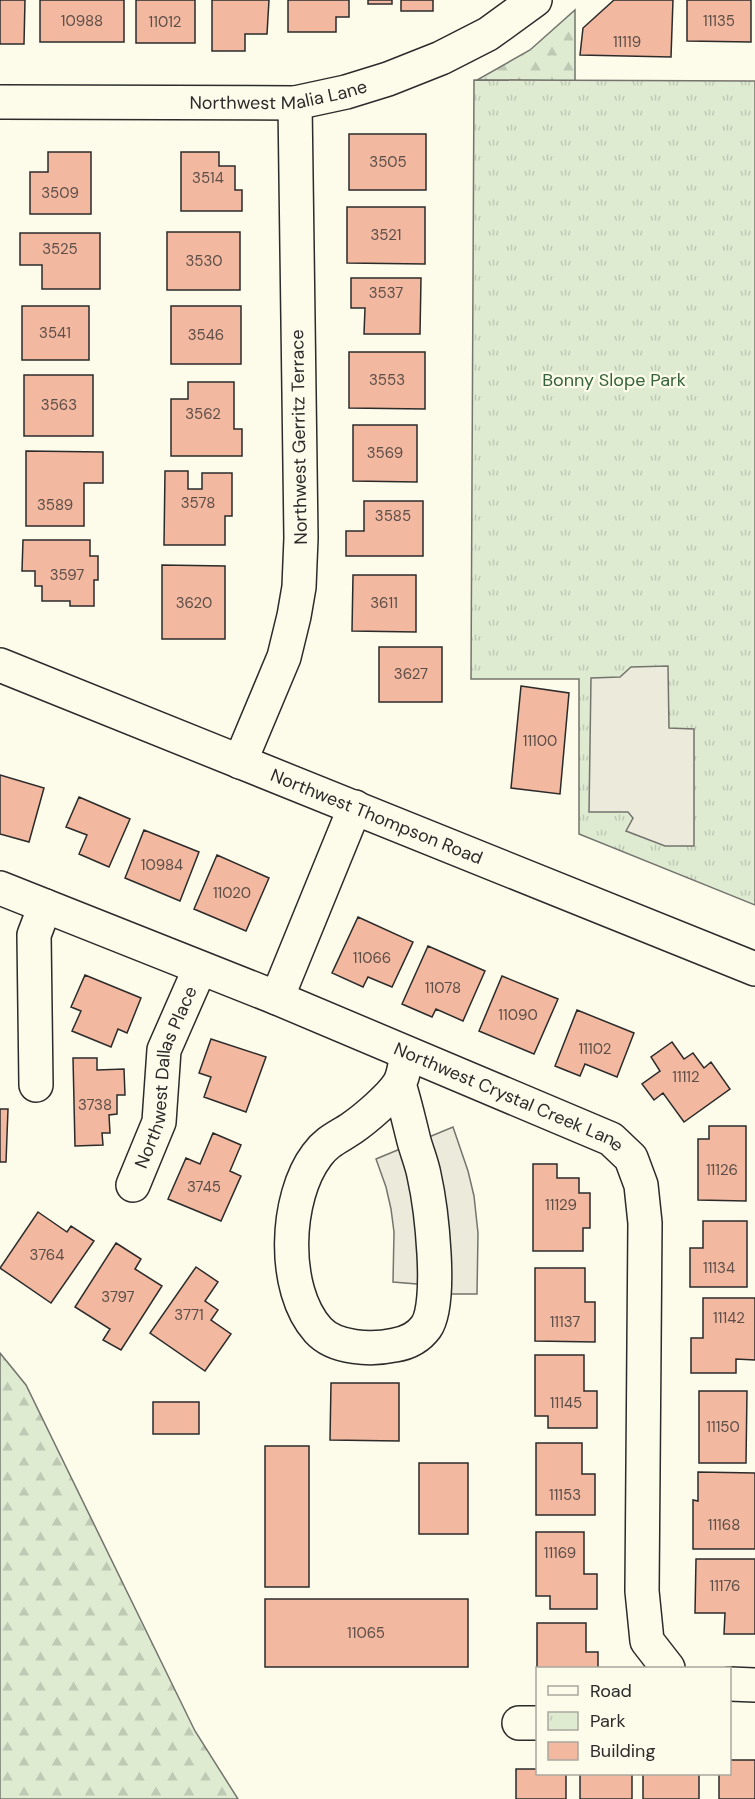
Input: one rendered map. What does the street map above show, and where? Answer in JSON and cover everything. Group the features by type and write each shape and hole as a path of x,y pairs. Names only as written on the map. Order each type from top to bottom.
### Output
{"street":[{"name":"Northwest Malia Lane","path":"0,102 295,103 367,85 441,58 489,34 535,0"},
{"name":"Northwest Gerritz Terrace","path":"240,762 284,657 298,587 301,538 295,103"},
{"name":"Northwest Thompson Road","path":"0,665 755,969"},
{"path":"277,999 355,807"},
{"name":"Northwest Crystal Creek Lane","path":"0,888 277,999 403,1069 611,1139 631,1158 641,1185 645,1222 642,1591 647,1641 667,1667"},
{"path":"36,1085 34,935 45,906"},
{"name":"Northwest Dallas Place","path":"132,1185 159,1122 164,1050 200,968"},
{"path":"403,1069 424,1176 435,1274 433,1308 426,1327 408,1342 387,1347 359,1347 336,1343 319,1331 305,1310 294,1277 292,1248 297,1200 305,1174 316,1155 330,1140 352,1128 374,1109 403,1069"},
{"path":"731,1684 755,1685"}],"green space":[{"path":"575,10 575,81 477,80 530,50"},
{"name":"Bonny Slope Park","path":"474,80 755,81 755,905 579,834 579,679 471,679"},
{"path":"0,1353 26,1385 195,1731 238,1799 0,1799"}],"shaded area":[{"path":"668,666 669,728 694,729 694,846 665,846 626,831 633,818 628,812 589,812 591,678 620,677 631,667"},
{"path":"453,1127 474,1196 478,1233 477,1294 420,1294 420,1286 417,1284 393,1282 394,1232 391,1209 376,1159"}],"building":[{"path":"0,0 25,0 24,44 0,44"},
{"path":"40,0 124,0 124,42 40,42"},
{"path":"136,0 195,0 195,43 136,43"},
{"path":"212,0 269,0 267,34 245,34 245,51 212,51"},
{"path":"288,0 349,0 349,17 336,17 336,32 288,32"},
{"path":"368,0 392,0 392,4 368,4"},
{"path":"401,0 433,0 433,11 401,11"},
{"path":"614,0 673,0 671,57 580,55 583,28"},
{"path":"687,0 751,0 751,42 687,41"},
{"path":"349,134 426,134 426,190 349,190"},
{"path":"48,152 91,152 91,214 30,214 30,172 48,172"},
{"path":"181,152 219,152 219,166 235,166 235,190 242,190 242,211 181,211"},
{"path":"347,207 425,207 425,264 347,263"},
{"path":"167,232 240,232 240,290 167,290"},
{"path":"20,233 100,233 100,289 42,289 42,265 20,265"},
{"path":"351,278 421,278 420,334 364,334 365,308 351,308"},
{"path":"22,306 89,306 89,360 22,360"},
{"path":"171,306 241,306 241,364 171,364"},
{"path":"349,352 425,352 425,409 349,408"},
{"path":"24,375 93,375 93,436 24,436"},
{"path":"188,382 234,382 234,429 242,429 242,456 171,456 171,399 188,399"},
{"path":"353,425 417,425 417,482 353,481"},
{"path":"26,451 103,452 103,483 84,483 84,526 26,526"},
{"path":"165,471 188,471 188,489 202,489 202,473 232,473 232,516 225,516 225,545 164,545"},
{"path":"364,501 423,501 423,556 346,556 346,531 364,531"},
{"path":"23,540 90,540 90,556 98,556 98,580 94,580 94,606 70,606 70,601 42,601 42,586 35,586 35,571 22,571"},
{"path":"162,565 225,566 225,639 162,639"},
{"path":"353,575 416,575 416,632 352,631"},
{"path":"379,647 442,647 442,702 379,702"},
{"path":"521,686 569,693 560,794 511,788"},
{"path":"0,775 44,788 29,842 0,834"},
{"path":"79,797 130,819 109,867 79,854 87,835 66,827"},
{"path":"144,830 199,852 180,901 125,878"},
{"path":"217,855 269,878 246,931 194,909"},
{"path":"358,917 413,942 392,987 368,977 363,987 332,973"},
{"path":"428,946 485,971 463,1021 436,1009 432,1017 402,1004"},
{"path":"85,975 141,998 127,1033 118,1029 111,1047 72,1031 81,1011 71,1007"},
{"path":"502,976 558,999 534,1054 479,1031"},
{"path":"577,1010 634,1033 617,1077 585,1064 580,1076 555,1066"},
{"path":"211,1039 266,1057 246,1112 204,1097 211,1077 199,1073"},
{"path":"672,1042 684,1059 693,1053 704,1068 711,1062 730,1089 684,1122 663,1093 654,1100 642,1084 660,1071 651,1057"},
{"path":"73,1058 97,1058 97,1070 124,1069 125,1095 117,1095 117,1114 109,1115 110,1133 102,1133 103,1145 75,1146"},
{"path":"0,1109 8,1109 6,1162 0,1162"},
{"path":"709,1126 746,1126 746,1201 698,1200 698,1139 709,1139"},
{"path":"213,1133 241,1145 230,1171 241,1176 221,1221 168,1199 186,1158 200,1164"},
{"path":"533,1164 557,1164 557,1178 579,1178 579,1193 590,1193 590,1228 583,1228 583,1251 533,1251"},
{"path":"38,1212 67,1232 71,1226 94,1241 51,1303 0,1268"},
{"path":"703,1221 747,1221 747,1287 690,1287 690,1248 703,1248"},
{"path":"116,1243 141,1259 135,1269 162,1286 121,1350 103,1340 110,1329 75,1307"},
{"path":"196,1267 218,1282 205,1301 218,1310 211,1320 231,1334 205,1371 150,1333"},
{"path":"535,1268 585,1268 585,1302 595,1302 595,1342 535,1341"},
{"path":"703,1298 755,1298 755,1360 736,1359 736,1373 691,1373 691,1338 703,1338"},
{"path":"535,1355 584,1355 584,1391 597,1391 597,1428 548,1428 548,1416 535,1416"},
{"path":"331,1383 399,1383 399,1441 330,1440"},
{"path":"699,1391 747,1391 746,1463 699,1463"},
{"path":"153,1402 199,1402 199,1434 153,1434"},
{"path":"536,1443 582,1443 582,1474 595,1474 595,1515 536,1515"},
{"path":"265,1446 309,1446 309,1587 265,1587"},
{"path":"419,1463 468,1463 468,1534 419,1534"},
{"path":"698,1472 755,1473 755,1549 693,1549 693,1500 698,1501"},
{"path":"536,1532 584,1532 584,1574 597,1574 597,1609 550,1609 550,1596 536,1596"},
{"path":"696,1559 755,1559 755,1634 724,1634 725,1613 695,1613"},
{"path":"265,1599 468,1599 468,1667 265,1667"},
{"path":"537,1623 586,1623 586,1652 598,1652 598,1667 537,1667"},
{"path":"731,1760 755,1760 755,1799 719,1799 719,1775 731,1775"},
{"path":"516,1769 536,1769 536,1775 566,1775 566,1799 516,1799"},
{"path":"580,1775 632,1775 632,1799 580,1799"},
{"path":"643,1775 699,1775 699,1799 643,1799"}]}
